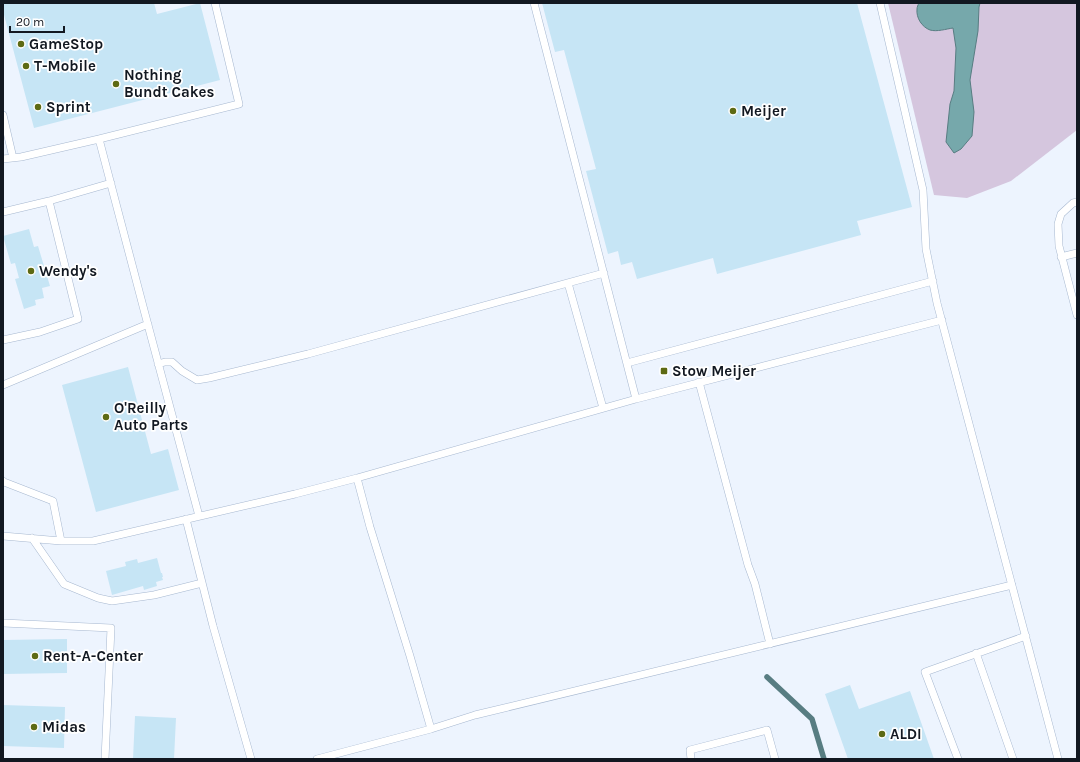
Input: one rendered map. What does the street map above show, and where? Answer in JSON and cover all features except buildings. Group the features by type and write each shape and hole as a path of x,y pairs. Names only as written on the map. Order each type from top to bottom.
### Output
{"lane":[{"path":"3,159 99,139 239,104 215,3"},
{"path":"534,3 636,399"},
{"path":"880,3 923,190 926,249 937,303 1058,759"},
{"path":"3,115 13,158"},
{"path":"99,139 199,516"},
{"path":"3,212 49,201 111,183"},
{"path":"3,340 40,332 78,319 49,201"},
{"path":"1077,202 1073,203 1061,214 1058,224 1059,246 1077,315"},
{"path":"1062,257 1077,253"},
{"path":"158,364 172,362 182,371 197,380 209,378 308,354 604,274"},
{"path":"627,363 933,281"},
{"path":"568,283 603,408"},
{"path":"3,536 61,541 93,541 357,478 636,399 942,320"},
{"path":"3,385 148,324"},
{"path":"699,382 748,565 755,584 770,644"},
{"path":"357,478 370,527 431,728"},
{"path":"3,481 53,501 61,541"},
{"path":"186,519 213,626 252,759"},
{"path":"32,538 64,584 98,598 112,601 154,595 202,583"},
{"path":"317,759 475,715 1012,585"},
{"path":"3,623 111,628 105,759"},
{"path":"958,759 925,672 1026,636"},
{"path":"976,654 1013,759"},
{"path":"691,759 690,750 767,730 775,759"}],"shaded area":[{"path":"888,3 1077,3 1077,130 1011,181 967,198 934,195"},
{"path":"919,3 980,3 978,31 970,80 974,112 972,136 961,149 954,153 946,142 950,104 954,91 956,48 953,28 936,31 924,27 917,16 917,8"}],"waterway":[{"path":"767,677 812,719 824,759"}],"place":[{"name":"GameStop","path":"21,44"},
{"name":"T-Mobile","path":"26,66"},
{"name":"Nothing Bundt Cakes","path":"116,84"},
{"name":"Sprint","path":"38,107"},
{"name":"Meijer","path":"733,111"},
{"name":"Wendy's","path":"31,271"},
{"name":"Stow Meijer","path":"664,371"},
{"name":"O'Reilly Auto Parts","path":"106,417"},
{"name":"Rent-A-Center","path":"35,656"},
{"name":"Midas","path":"34,727"},
{"name":"ALDI","path":"882,734"}]}
